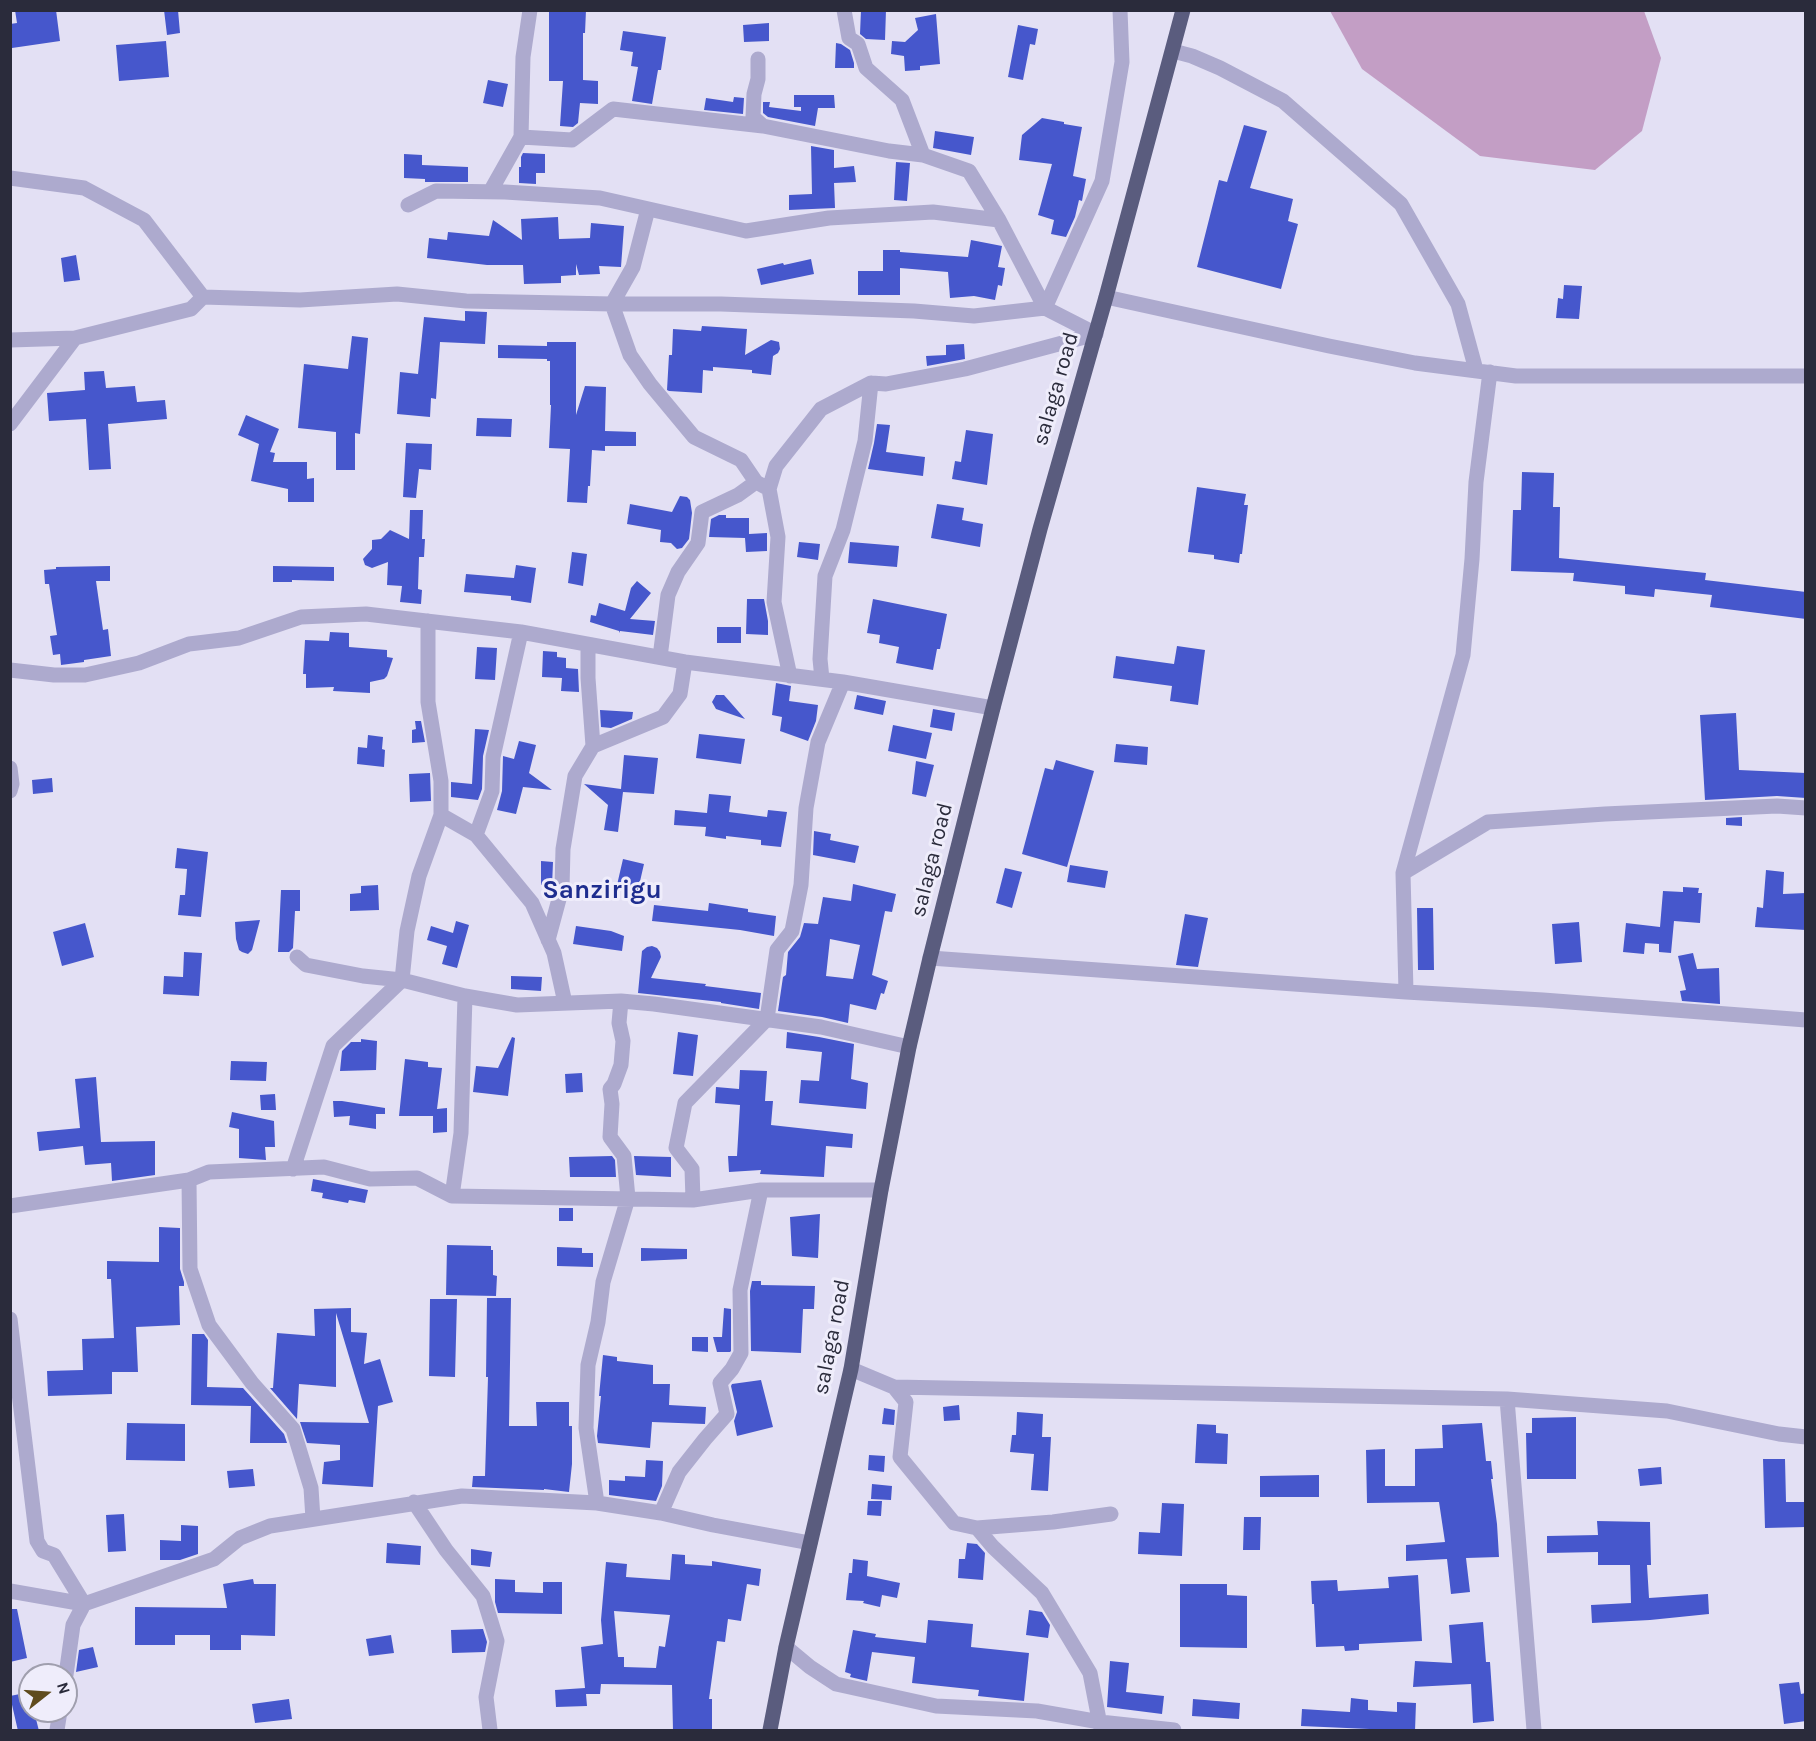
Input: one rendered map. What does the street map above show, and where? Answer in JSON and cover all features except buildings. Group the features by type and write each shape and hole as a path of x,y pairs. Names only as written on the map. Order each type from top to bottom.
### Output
{"main road":[{"name":"salaga road","path":"770,1731 786,1647 851,1369 881,1190 909,1047 930,958 993,708 1183,10"}],"street":[{"path":"490,192 521,137 523,57 530,10"},
{"path":"844,10 849,38 858,44 866,68 902,100 923,155"},
{"path":"1045,308 1102,181 1122,62 1120,10"},
{"path":"1173,51 1220,68 1283,101 1401,204 1458,304 1483,371 1472,559 1463,655 1403,873 1406,992"},
{"path":"758,59 753,117 763,126"},
{"path":"521,137 572,140 613,109 763,126 889,151 923,155 969,171 999,220 1045,308"},
{"path":"10,178 84,188 144,220 203,297"},
{"path":"408,205 436,191 600,198 746,231 829,218 933,212 999,220"},
{"path":"648,209 633,267 612,304 630,355 650,384 694,437 741,460 763,486 778,537 774,602 790,676"},
{"path":"10,340 75,338 191,309 203,297 300,300 397,294 466,301 733,304 914,311 974,316 1045,308 1095,334"},
{"path":"1106,297 1414,363 1516,376 1806,376"},
{"path":"660,657 668,595 678,572 698,543 702,512 763,486 776,465 820,409 871,383 886,384 965,369 1095,334"},
{"path":"10,424 75,338"},
{"path":"822,680 820,659 825,576 843,530 865,441 871,383"},
{"path":"10,670 54,675 85,675 139,663 189,644 239,638 301,617 366,614 521,632 685,662 843,682 993,708"},
{"path":"293,1169 333,1046 402,980 407,931 419,876 441,814 441,781 428,702 428,621"},
{"path":"476,835 492,791 493,757 521,632"},
{"path":"548,940 562,888 562,849 575,776 593,746 588,645"},
{"path":"593,746 663,717 680,694 685,662"},
{"path":"693,1200 692,1169 676,1148 685,1103 767,1019 777,950 792,931 801,885 806,808 818,742 843,682"},
{"path":"10,768 12,784 10,790"},
{"path":"1403,873 1488,822 1777,806 1806,808"},
{"path":"441,814 476,835 532,903 554,953 565,1003"},
{"path":"297,957 306,965 363,976 402,980 465,996 518,1005 621,1001 654,1004 821,1027 909,1047"},
{"path":"930,958 1806,1020"},
{"path":"452,1196 461,1132 465,996"},
{"path":"597,1503 586,1428 588,1365 598,1322 603,1282 628,1198 624,1156 610,1137 612,1104 610,1089 621,1065 623,1041 619,1023 621,1001"},
{"path":"10,1206 189,1180 209,1172 324,1167 370,1179 417,1178 452,1196 693,1200 761,1190 881,1190"},
{"path":"189,1180 190,1269 209,1325 252,1383 293,1429 311,1488 313,1519"},
{"path":"661,1513 679,1473 727,1414 720,1383 732,1369 741,1353 740,1290 761,1190"},
{"path":"10,1319 37,1541 43,1551 54,1555 84,1604"},
{"path":"851,1369 894,1387 1507,1399 1667,1411 1779,1434 1806,1437"},
{"path":"894,1387 906,1402 900,1457 954,1523 977,1528 1053,1522 1111,1514"},
{"path":"1507,1399 1534,1731"},
{"path":"10,1592 84,1604 214,1558 240,1538 270,1526 462,1496 597,1503 661,1513 810,1543"},
{"path":"414,1502 446,1550 483,1596 497,1641 486,1696 490,1731"},
{"path":"977,1528 993,1547 1042,1593 1090,1673 1101,1726"},
{"path":"68,1663 73,1625 84,1604"},
{"path":"786,1647 810,1667 836,1684 936,1706 1037,1711 1101,1726 1174,1731"}],"shaded area":[{"path":"1330,11 1644,11 1661,58 1642,131 1595,170 1480,156 1362,69"}],"district":[{"name":"Sanzirigu","path":"602,891"}]}
